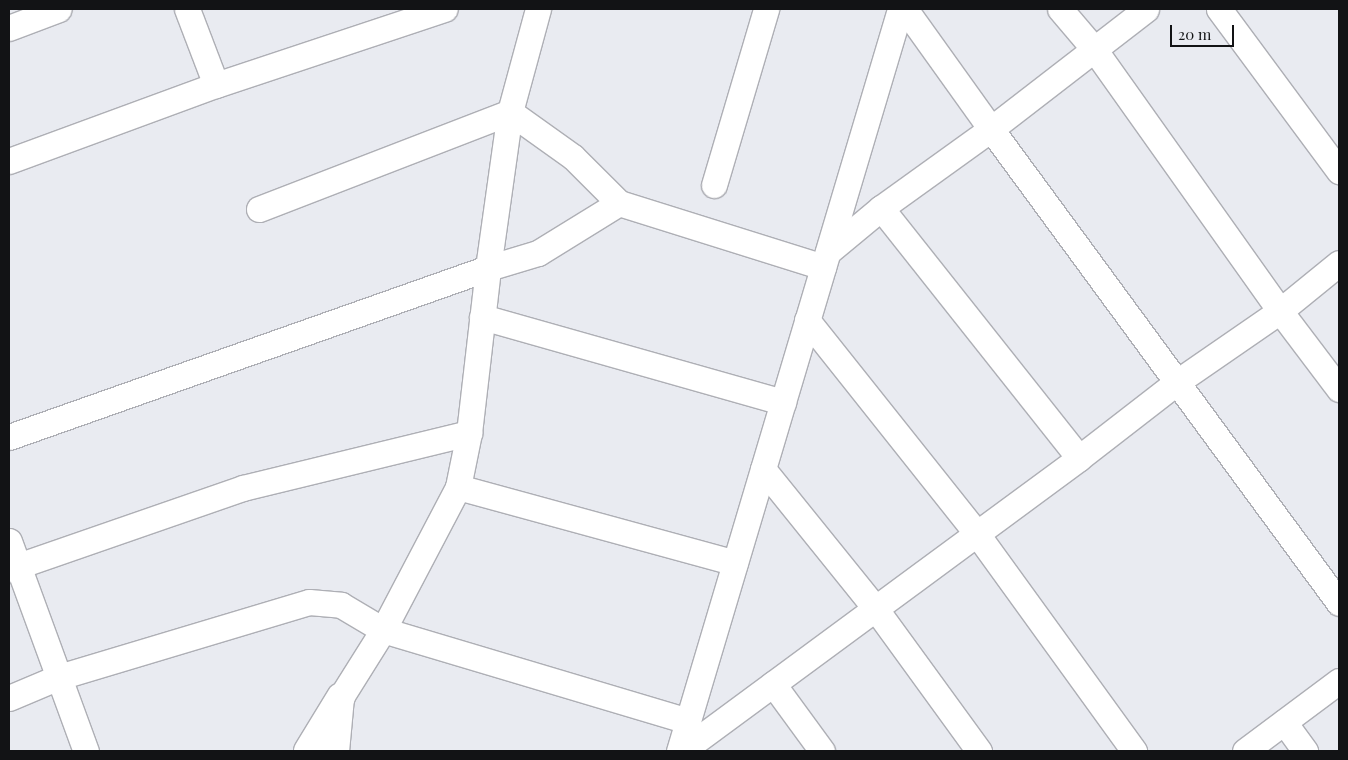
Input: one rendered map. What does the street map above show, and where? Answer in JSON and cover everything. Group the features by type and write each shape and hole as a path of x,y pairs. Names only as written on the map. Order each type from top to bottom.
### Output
{"street":[{"path":"9,28 58,9"},
{"path":"187,9 216,85"},
{"path":"9,161 216,85 445,9"},
{"path":"308,751 383,630 458,487 469,433 488,268 510,112 538,9"},
{"path":"714,185 766,9"},
{"path":"680,751 900,9"},
{"path":"906,9 991,129 1339,603"},
{"path":"1060,9 1094,49 1280,311 1339,389"},
{"path":"825,259 881,208 991,129 1146,9"},
{"path":"1218,9 1339,170"},
{"path":"510,112 573,157 619,203 825,259"},
{"path":"259,209 510,112"},
{"path":"9,437 488,268 538,253 619,203"},
{"path":"881,208 1079,458"},
{"path":"680,751 977,534 1177,382 1280,311 1339,263"},
{"path":"482,317 783,402"},
{"path":"807,320 977,534 1134,751"},
{"path":"13,567 243,488 469,433"},
{"path":"763,469 875,608 979,751"},
{"path":"458,487 735,563"},
{"path":"9,542 13,567 86,751"},
{"path":"9,698 58,677 309,602 341,605 383,630 688,721"},
{"path":"1245,751 1339,681"},
{"path":"773,684 822,751"},
{"path":"336,751 341,697"},
{"path":"1284,722 1306,751"}]}
